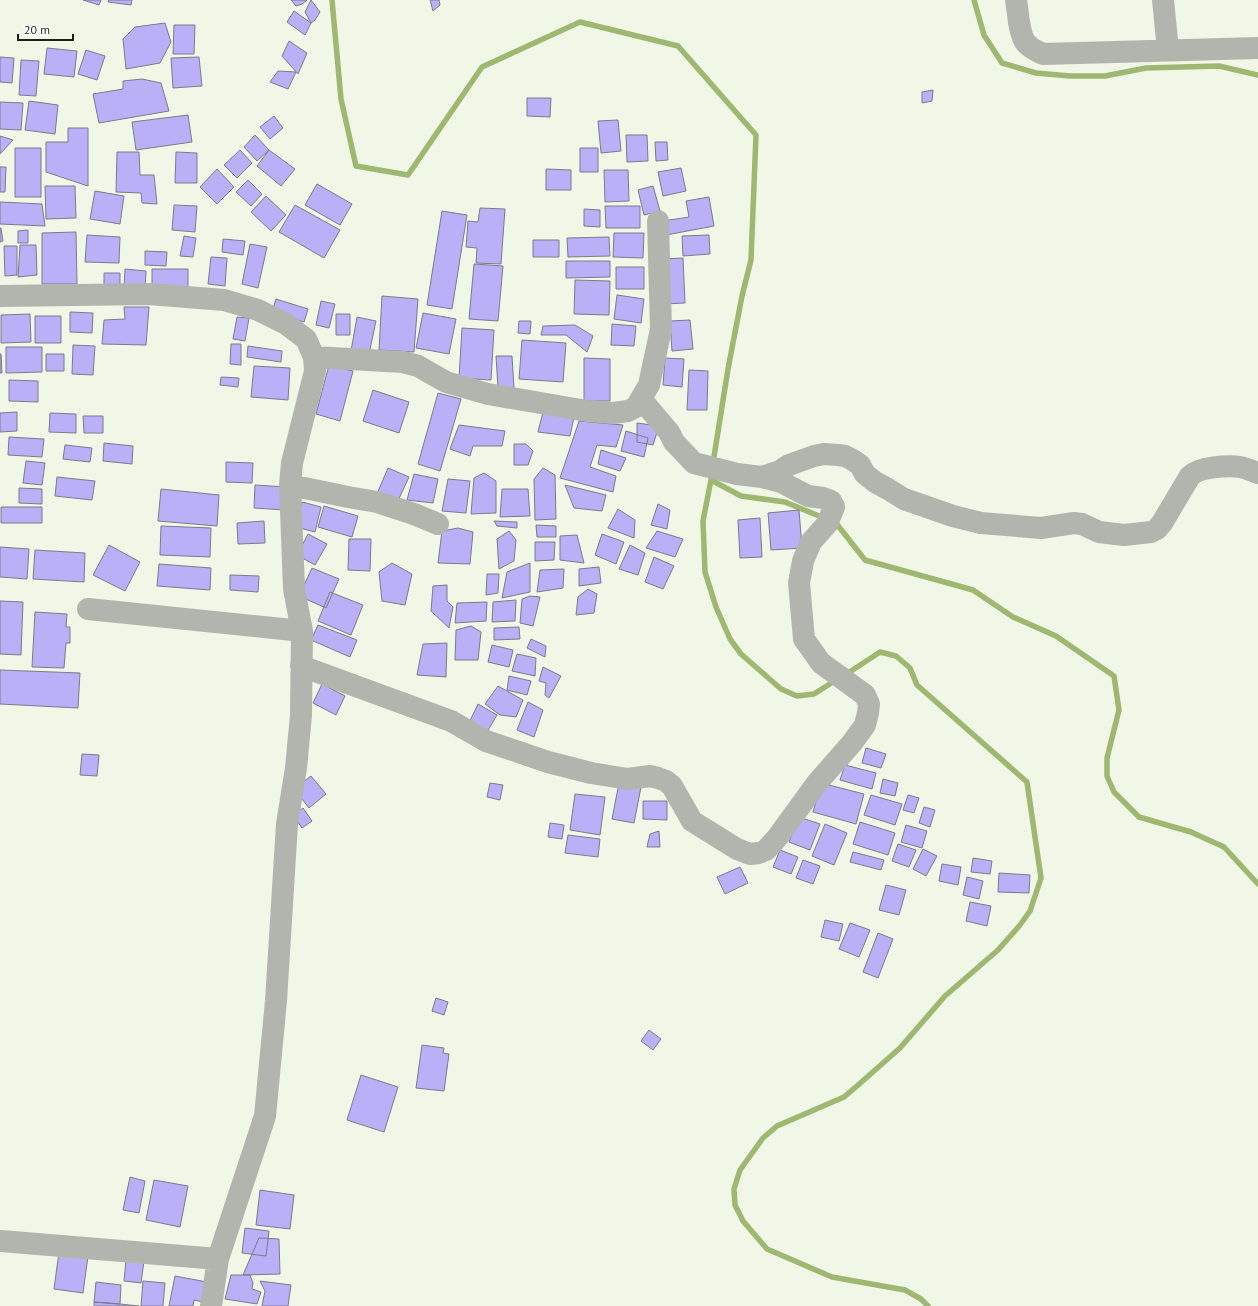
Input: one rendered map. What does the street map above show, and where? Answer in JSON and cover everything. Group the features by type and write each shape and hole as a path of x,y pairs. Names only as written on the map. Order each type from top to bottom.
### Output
{"street":[{"path":"1016,0 1022,36 1026,43 1043,54 1258,48"},
{"path":"1163,0 1168,50"},
{"path":"314,357 404,362 418,366 446,382 488,394 588,411 613,413 628,411 636,407 649,385 661,329 658,221"},
{"path":"0,296 149,294 224,300 258,310 286,324 306,339 314,357 315,371 292,463 290,485 294,589 302,631 301,715 296,768 287,824 276,1001 265,1116 218,1259 211,1306"},
{"path":"301,666 451,721 486,741 548,762 591,773 628,780 650,776 666,781 672,786 692,821 737,849 750,854 759,853 766,850 777,838 817,782 852,743 865,725 868,713 869,704 865,695 822,663 804,639 799,583 803,561 811,542 831,515 831,501 823,498 808,496 781,482 762,477 737,474 694,463 674,442 668,432 641,399"},
{"path":"762,477 814,456 824,454 845,456 860,465 865,474 875,482 888,488 904,499 953,516 981,523 1040,528 1074,523 1082,524 1099,532 1124,536 1151,532 1157,529 1194,472 1211,468 1239,467 1258,473"},
{"path":"290,485 377,502 414,514 438,524"},
{"path":"88,609 302,631"},
{"path":"1,1241 218,1259"}],"building":[{"path":"83,0 101,0 99,5"},
{"path":"109,0 132,0 131,5 108,2"},
{"path":"291,0 307,0 296,6"},
{"path":"311,0 320,12 311,23 305,12"},
{"path":"430,0 439,0 440,5 433,11"},
{"path":"294,11 311,23 305,35 287,22"},
{"path":"165,23 171,42 160,63 126,69 123,39 135,27"},
{"path":"174,25 195,25 194,54 173,54"},
{"path":"289,41 307,53 298,74 282,56"},
{"path":"47,48 77,51 74,77 44,74"},
{"path":"86,50 105,56 97,80 78,74"},
{"path":"0,57 14,58 12,83 0,82"},
{"path":"199,57 202,86 173,88 171,58"},
{"path":"21,60 39,61 36,96 19,95"},
{"path":"278,71 296,72 288,89 270,82"},
{"path":"142,79 161,83 169,111 99,123 93,94 123,89 123,81"},
{"path":"933,90 932,101 922,103 922,92"},
{"path":"527,98 551,98 550,117 527,116"},
{"path":"29,101 58,105 55,134 25,130"},
{"path":"0,102 23,103 21,130 0,129"},
{"path":"188,115 192,142 136,150 132,122"},
{"path":"274,116 283,128 270,139 260,127"},
{"path":"618,120 621,151 601,153 598,121"},
{"path":"68,128 88,128 88,186 46,172 46,142 68,142"},
{"path":"255,135 269,150 257,161 244,147"},
{"path":"626,135 647,135 648,161 627,162"},
{"path":"0,136 13,140 0,154"},
{"path":"655,142 667,142 668,160 656,161"},
{"path":"15,148 41,148 41,197 15,197"},
{"path":"580,148 598,148 598,172 580,172"},
{"path":"240,150 252,163 237,178 224,165"},
{"path":"269,150 295,169 281,186 257,166"},
{"path":"117,152 139,152 140,175 154,175 157,204 142,203 141,193 116,192"},
{"path":"176,152 197,153 197,183 175,183"},
{"path":"0,167 6,167 5,192 0,192"},
{"path":"681,168 686,191 663,196 658,172"},
{"path":"217,169 234,187 217,204 200,187"},
{"path":"546,169 571,170 571,190 546,190"},
{"path":"604,170 628,170 629,201 605,202"},
{"path":"248,180 262,194 251,206 236,192"},
{"path":"317,184 352,204 340,225 305,205"},
{"path":"45,186 75,186 76,218 46,219"},
{"path":"653,186 660,211 644,215 638,190"},
{"path":"95,191 124,196 120,224 90,219"},
{"path":"266,196 286,215 271,231 251,212"},
{"path":"709,197 714,226 666,235 663,221 689,217 686,201"},
{"path":"0,202 42,204 45,226 0,224"},
{"path":"174,205 197,206 195,232 172,230"},
{"path":"295,205 340,230 324,258 279,232"},
{"path":"605,206 640,206 640,228 606,228"},
{"path":"480,208 505,209 501,264 476,263 477,248 466,247 468,221 478,222"},
{"path":"584,209 600,210 600,227 584,226"},
{"path":"442,211 467,215 452,309 427,305"},
{"path":"0,228 3,241 0,242"},
{"path":"28,230 28,243 18,243 18,231"},
{"path":"76,232 77,284 42,284 42,233"},
{"path":"614,233 644,233 643,258 613,257"},
{"path":"87,235 120,237 119,263 85,262"},
{"path":"709,235 710,254 683,256 682,236"},
{"path":"184,236 196,238 193,257 180,256"},
{"path":"609,237 610,256 568,257 567,238"},
{"path":"223,239 245,241 243,255 222,252"},
{"path":"533,240 559,240 559,257 533,257"},
{"path":"250,244 267,247 258,288 242,284"},
{"path":"20,245 36,245 37,275 18,277"},
{"path":"4,246 17,246 17,275 5,276"},
{"path":"145,251 167,252 166,266 145,265"},
{"path":"211,257 227,258 225,286 208,284"},
{"path":"683,258 685,303 664,304 662,259"},
{"path":"566,261 610,261 610,277 566,278"},
{"path":"474,264 503,266 498,321 469,319"},
{"path":"616,267 644,267 644,289 616,289"},
{"path":"125,269 146,271 145,289 124,287"},
{"path":"152,269 188,269 188,289 152,289"},
{"path":"104,273 120,273 120,289 104,289"},
{"path":"575,280 610,281 609,315 574,314"},
{"path":"617,295 644,299 641,323 614,319"},
{"path":"382,296 418,299 414,352 379,350"},
{"path":"276,299 308,309 304,322 272,312"},
{"path":"321,301 335,304 329,328 316,325"},
{"path":"124,307 149,307 146,345 102,344 104,320 125,319"},
{"path":"70,312 93,313 92,333 70,332"},
{"path":"423,313 456,319 449,354 416,348"},
{"path":"30,314 31,342 1,343 1,315"},
{"path":"336,314 350,314 350,335 336,335"},
{"path":"35,316 61,316 61,343 35,343"},
{"path":"237,317 249,318 245,341 233,339"},
{"path":"357,317 376,321 369,354 351,351"},
{"path":"690,320 693,349 672,351 670,321"},
{"path":"519,321 531,321 530,334 518,333"},
{"path":"612,324 636,326 634,346 611,345"},
{"path":"575,325 593,336 587,352 566,335 541,335 543,326"},
{"path":"462,328 494,330 491,380 459,378"},
{"path":"522,340 566,343 563,382 519,379"},
{"path":"231,344 241,344 241,365 230,364"},
{"path":"73,345 95,346 93,375 72,374"},
{"path":"248,346 282,351 281,362 247,357"},
{"path":"6,347 42,347 42,372 6,373"},
{"path":"1,354 2,373 0,373"},
{"path":"46,354 64,354 64,371 46,371"},
{"path":"496,356 512,356 514,388 498,388"},
{"path":"584,358 610,359 610,401 584,401"},
{"path":"665,358 684,359 682,387 663,385"},
{"path":"329,365 353,371 340,421 316,414"},
{"path":"254,366 290,368 288,400 251,397"},
{"path":"689,370 708,371 707,410 687,410"},
{"path":"221,377 239,378 238,387 220,385"},
{"path":"9,380 38,381 38,402 9,401"},
{"path":"373,390 409,402 399,433 363,421"},
{"path":"438,393 461,399 440,471 418,464"},
{"path":"17,412 17,431 0,432 0,413"},
{"path":"543,412 574,417 570,436 538,432"},
{"path":"50,413 76,414 76,433 49,432"},
{"path":"83,416 103,416 103,433 84,433"},
{"path":"579,421 623,425 616,447 597,445 590,467 616,476 613,492 560,478"},
{"path":"637,423 659,426 653,445 637,442"},
{"path":"459,425 505,431 502,446 473,446 470,456 450,449"},
{"path":"626,431 648,438 644,457 621,451"},
{"path":"9,437 44,439 42,457 8,455"},
{"path":"104,443 133,446 132,464 103,461"},
{"path":"514,444 526,444 533,451 528,465 514,465"},
{"path":"65,445 92,448 90,462 63,459"},
{"path":"601,450 626,458 620,471 598,464"},
{"path":"26,461 45,463 42,485 23,483"},
{"path":"226,462 253,463 252,483 226,482"},
{"path":"388,468 409,477 396,505 376,496"},
{"path":"543,468 555,475 556,519 535,520 534,479"},
{"path":"484,473 496,481 496,513 471,514 474,478"},
{"path":"414,474 438,479 433,503 407,500"},
{"path":"57,477 95,481 92,500 55,496"},
{"path":"448,479 470,481 466,513 442,511"},
{"path":"255,485 287,487 285,510 254,508"},
{"path":"565,485 606,495 602,511 574,508"},
{"path":"19,488 42,489 42,504 19,503"},
{"path":"161,489 219,495 217,526 158,521"},
{"path":"502,489 528,489 530,516 500,517"},
{"path":"302,502 321,507 315,532 296,527"},
{"path":"658,504 670,510 667,529 651,525"},
{"path":"324,506 358,516 352,537 318,527"},
{"path":"1,507 42,507 42,523 1,523"},
{"path":"618,509 635,520 634,538 608,528"},
{"path":"799,510 802,548 771,550 768,513"},
{"path":"760,518 762,557 740,558 738,520"},
{"path":"264,521 265,543 238,544 237,523"},
{"path":"494,521 517,522 517,528 497,526"},
{"path":"536,525 556,526 556,537 537,537"},
{"path":"161,526 211,528 210,557 160,555"},
{"path":"458,528 473,532 470,564 438,563 442,531"},
{"path":"509,531 516,540 514,561 499,569 497,539"},
{"path":"657,531 683,539 675,557 646,548"},
{"path":"308,534 327,544 315,565 297,555"},
{"path":"602,534 624,542 616,564 595,555"},
{"path":"577,535 584,563 560,560 560,536"},
{"path":"349,539 371,539 370,571 348,570"},
{"path":"535,542 555,542 554,560 535,561"},
{"path":"109,545 140,562 125,591 93,575"},
{"path":"630,545 645,553 638,575 619,569"},
{"path":"0,547 29,549 27,579 0,577"},
{"path":"35,550 85,553 84,582 33,579"},
{"path":"654,557 674,566 663,589 645,582"},
{"path":"392,563 412,574 405,605 382,601 379,572"},
{"path":"530,563 530,592 502,598 507,572"},
{"path":"159,564 211,568 210,590 157,586"},
{"path":"599,567 601,583 579,586 579,569"},
{"path":"312,568 339,579 326,608 299,596"},
{"path":"564,569 563,588 537,592 540,570"},
{"path":"487,574 499,574 498,593 486,595"},
{"path":"230,575 259,576 258,592 230,590"},
{"path":"447,585 447,601 453,607 449,628 431,611 433,586"},
{"path":"588,589 597,594 594,613 576,615 578,597"},
{"path":"330,592 363,605 351,635 318,621"},
{"path":"530,596 540,597 533,626 520,623 522,599"},
{"path":"516,600 515,621 492,622 493,602"},
{"path":"0,601 23,602 21,655 0,654"},
{"path":"487,602 486,621 455,623 457,603"},
{"path":"35,612 67,614 66,627 70,627 70,643 66,643 64,668 32,667"},
{"path":"318,625 357,640 350,657 311,640"},
{"path":"471,626 481,632 478,660 455,660 456,630"},
{"path":"519,627 520,639 494,640 494,628"},
{"path":"531,639 546,646 545,657 527,648"},
{"path":"447,643 446,677 417,675 423,644"},
{"path":"492,645 513,650 509,667 488,662"},
{"path":"517,654 536,658 535,676 512,671"},
{"path":"543,667 561,676 549,698 545,695 546,683 539,681"},
{"path":"0,670 80,673 78,708 0,704"},
{"path":"509,676 531,681 527,695 507,690"},
{"path":"322,684 345,696 336,715 313,703"},
{"path":"498,686 523,700 516,717 500,715 485,704"},
{"path":"528,702 543,710 534,737 517,730"},
{"path":"478,704 497,715 484,737 467,727"},
{"path":"866,748 886,754 881,768 862,763"},
{"path":"82,754 99,755 97,776 80,775"},
{"path":"845,765 876,773 872,789 840,780"},
{"path":"311,776 326,794 309,808 294,789"},
{"path":"883,779 898,783 895,796 880,793"},
{"path":"490,783 503,785 500,800 487,797"},
{"path":"619,783 641,787 634,823 612,819"},
{"path":"821,783 864,794 856,824 813,812"},
{"path":"575,794 605,797 600,835 570,830"},
{"path":"871,795 902,804 895,825 864,815"},
{"path":"908,795 919,798 914,813 903,810"},
{"path":"643,801 667,801 667,820 643,819"},
{"path":"924,807 935,810 930,827 919,823"},
{"path":"303,808 312,821 302,828 293,815"},
{"path":"799,817 820,824 810,850 789,842"},
{"path":"860,822 895,833 888,855 853,844"},
{"path":"550,823 564,825 562,839 548,837"},
{"path":"825,824 847,833 834,865 812,856"},
{"path":"906,825 927,831 922,848 901,842"},
{"path":"659,831 660,847 647,847 650,834"},
{"path":"568,835 600,839 598,857 565,853"},
{"path":"898,844 916,850 909,867 892,861"},
{"path":"923,849 937,856 926,876 913,869"},
{"path":"780,850 798,857 791,874 773,867"},
{"path":"853,852 884,860 881,870 850,862"},
{"path":"973,858 992,861 990,874 971,872"},
{"path":"803,860 820,866 813,884 796,878"},
{"path":"942,864 961,867 958,885 939,881"},
{"path":"740,867 748,883 725,894 717,877"},
{"path":"999,873 1030,875 1029,893 998,892"},
{"path":"967,877 983,881 979,899 963,895"},
{"path":"886,885 906,890 899,915 879,910"},
{"path":"970,902 991,906 987,926 966,921"},
{"path":"825,920 843,924 839,941 821,937"},
{"path":"850,923 870,930 859,957 839,949"},
{"path":"878,933 893,939 878,978 863,972"},
{"path":"436,998 448,1002 444,1015 432,1011"},
{"path":"649,1030 661,1039 653,1050 641,1041"},
{"path":"422,1045 444,1048 443,1053 449,1054 444,1091 416,1088"},
{"path":"361,1075 398,1087 384,1132 347,1120"},
{"path":"130,1177 145,1181 139,1213 123,1210"},
{"path":"154,1180 188,1186 180,1227 146,1220"},
{"path":"260,1190 294,1195 290,1229 256,1225"},
{"path":"245,1228 269,1231 266,1256 242,1253"},
{"path":"259,1238 279,1239 280,1274 243,1275"},
{"path":"59,1252 88,1256 83,1293 54,1289"},
{"path":"126,1260 144,1261 141,1283 124,1281"},
{"path":"231,1275 250,1275 253,1283 252,1289 261,1292 257,1304 225,1299"},
{"path":"175,1276 207,1282 203,1302 194,1300 193,1306 169,1306"},
{"path":"143,1281 165,1283 163,1306 141,1306"},
{"path":"260,1281 291,1285 288,1306 262,1306 265,1291"},
{"path":"96,1282 121,1285 120,1304 94,1302"},
{"path":"94,1302 120,1304 139,1306 94,1306"}],"waterway":[{"path":"332,0 341,99 356,166 408,175 482,67 580,22 678,46 756,135 751,260 742,296 728,369 713,463"},
{"path":"974,0 984,35 1002,63 1036,73 1070,76 1105,76 1146,68 1219,66 1258,75"},
{"path":"712,472 711,480 741,496 785,502 824,518"},
{"path":"711,480 703,521 705,572 716,607 730,639 741,654 781,689 797,696 814,694 836,680"},
{"path":"834,522 865,560 973,590 1013,617 1056,636 1114,676 1119,710 1107,758 1107,776 1114,792 1139,817 1191,832 1224,847 1258,884"},
{"path":"845,675 880,652 896,656 910,668 917,685 1027,782 1041,878 1030,911 1020,925 998,950 945,996 900,1048 844,1097 777,1126 763,1138 740,1170 734,1189 735,1205 743,1221 767,1249 832,1277 905,1290 921,1299 928,1306"}]}
